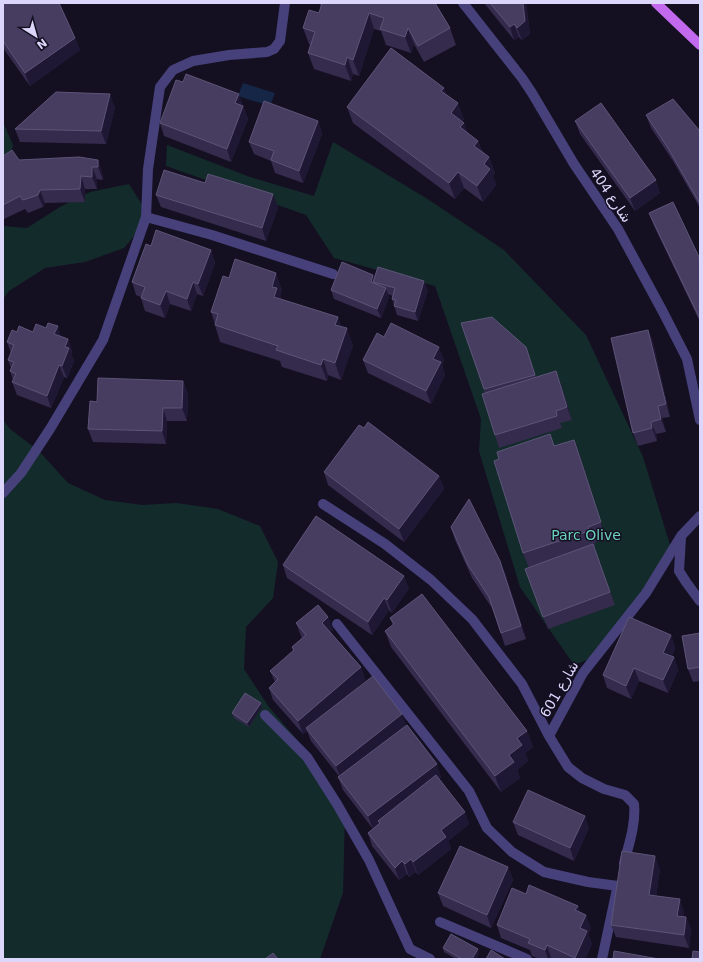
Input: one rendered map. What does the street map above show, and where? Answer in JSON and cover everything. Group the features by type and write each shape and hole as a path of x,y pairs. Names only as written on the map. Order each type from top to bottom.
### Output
{"main road":[{"path":"656,3 700,45"}],"street":[{"path":"3,493 21,473 50,429 103,340 146,217 148,169 160,87 173,70 193,61 230,55 267,52 274,49 280,40 285,3"},
{"name":"شارع 404","path":"464,3 522,78 574,164 618,229 687,359 700,420"},
{"path":"146,217 212,235 333,274"},
{"path":"323,504 385,544 431,580 472,619 522,684 549,736"},
{"name":"شارع 601","path":"602,959 633,825 635,813 634,804 624,795 604,789 582,778 568,767 549,736 583,673 646,593 681,536 700,516"},
{"path":"681,536 679,571 700,601"},
{"path":"338,624 469,791 487,828 512,852 544,872 588,882 620,879"},
{"path":"265,716 307,757 337,804 369,860 410,949 430,959"},
{"path":"440,922 527,959"}],"green space":[{"path":"3,122 13,145 3,185"},
{"name":"Parc Olive","path":"333,142 426,198 504,250 586,335 643,457 671,548 600,655 574,665 520,587 479,451 481,419 435,286 334,258 306,215 166,166 167,145 250,177 314,196"},
{"path":"129,184 150,217 124,248 85,262 45,268 9,291 3,299 3,226 27,228 60,207 90,192"},
{"path":"3,420 10,429 39,451 68,483 105,500 142,505 177,503 218,509 260,526 278,562 273,598 246,627 244,669 269,707 299,742 325,776 345,814 343,893 320,959 3,959"}],"water":[{"path":"243,83 275,93 270,106 238,96"}],"building":[{"path":"3,3 59,3 75,38 25,73 3,41"},
{"path":"322,3 435,3 450,28 418,46 408,28 405,37 380,29 384,18 369,13 353,60 347,57 345,65 308,53 315,32 303,28 309,10 319,13"},
{"path":"490,3 523,3 525,21 517,28 514,24 510,27"},
{"path":"391,48 444,88 441,91 458,103 451,113 464,123 460,127 478,141 474,146 489,157 484,164 490,169 477,186 458,172 449,183 347,107"},
{"path":"186,74 239,94 235,103 243,106 227,149 160,123 176,80 183,82"},
{"path":"56,92 110,94 101,131 15,129"},
{"path":"673,99 700,133 700,204 668,148 646,115"},
{"path":"264,101 318,121 299,171 271,160 274,151 249,142"},
{"path":"601,103 656,180 630,198 575,121"},
{"path":"12,150 19,160 79,157 98,160 98,167 92,167 92,177 81,176 80,189 40,190 38,195 23,200 20,196 3,205 3,156"},
{"path":"164,170 205,183 208,174 273,194 262,228 156,195"},
{"path":"673,202 700,259 700,319 649,213"},
{"path":"156,230 211,250 198,284 193,282 187,299 166,291 160,305 141,298 145,287 132,282 146,244 151,246"},
{"path":"235,259 276,273 272,287 277,288 274,297 338,317 335,325 347,328 335,363 323,359 321,365 276,350 278,346 215,325 218,314 211,312 223,276 229,278"},
{"path":"342,262 373,275 371,282 386,288 377,309 331,290"},
{"path":"378,267 424,281 415,312 394,306 396,300 392,299 395,288 373,282"},
{"path":"492,317 526,347 535,375 484,389 461,323"},
{"path":"48,323 58,326 54,334 68,339 65,347 69,348 62,366 59,365 47,396 12,382 16,374 10,371 14,362 8,360 14,345 7,342 12,330 17,332 19,326 33,332 36,324 46,328"},
{"path":"391,323 439,347 433,359 441,362 426,391 363,360 377,333 384,337"},
{"path":"648,330 666,404 658,406 661,419 651,422 652,428 633,433 611,338"},
{"path":"556,371 567,407 556,411 557,416 495,435 482,394"},
{"path":"98,378 183,381 182,408 163,408 162,431 88,429 90,401 97,402"},
{"path":"368,422 439,476 399,529 324,472 359,425 364,428"},
{"path":"550,434 554,446 574,440 601,522 588,527 589,531 523,553 494,461 499,459 497,452"},
{"path":"469,499 500,561 521,626 501,633 489,597 468,565 451,527"},
{"path":"316,516 404,576 387,600 384,598 368,622 283,565"},
{"path":"593,544 610,592 543,617 525,569"},
{"path":"422,594 527,731 517,738 522,745 509,755 514,762 495,776 385,631 394,624 390,618"},
{"path":"318,605 328,617 322,623 361,667 298,721 269,688 278,679 270,671 294,650 292,647 306,635 296,623"},
{"path":"629,617 671,635 663,653 674,657 663,680 634,668 626,686 603,675"},
{"path":"700,633 700,667 688,669 682,636"},
{"path":"373,676 402,714 336,766 306,728"},
{"path":"245,693 261,703 247,723 232,713"},
{"path":"407,725 437,764 368,816 338,777"},
{"path":"436,775 465,812 441,830 446,837 413,862 411,859 405,864 402,861 395,868 368,833 380,823 378,821"},
{"path":"528,790 585,816 570,848 513,822"},
{"path":"460,846 508,867 487,915 438,893"},
{"path":"622,851 655,856 649,895 680,899 677,916 686,917 684,935 611,925"},
{"path":"529,885 578,906 575,910 586,915 580,928 587,931 575,958 547,945 545,950 528,943 530,939 497,925 512,888 526,894"},
{"path":"451,934 478,949 472,959 462,959 443,948"},
{"path":"491,950 505,959 486,959"},
{"path":"614,951 659,959 613,959"},
{"path":"693,951 700,952 700,959 692,959"},
{"path":"273,953 278,959 265,959"}]}
